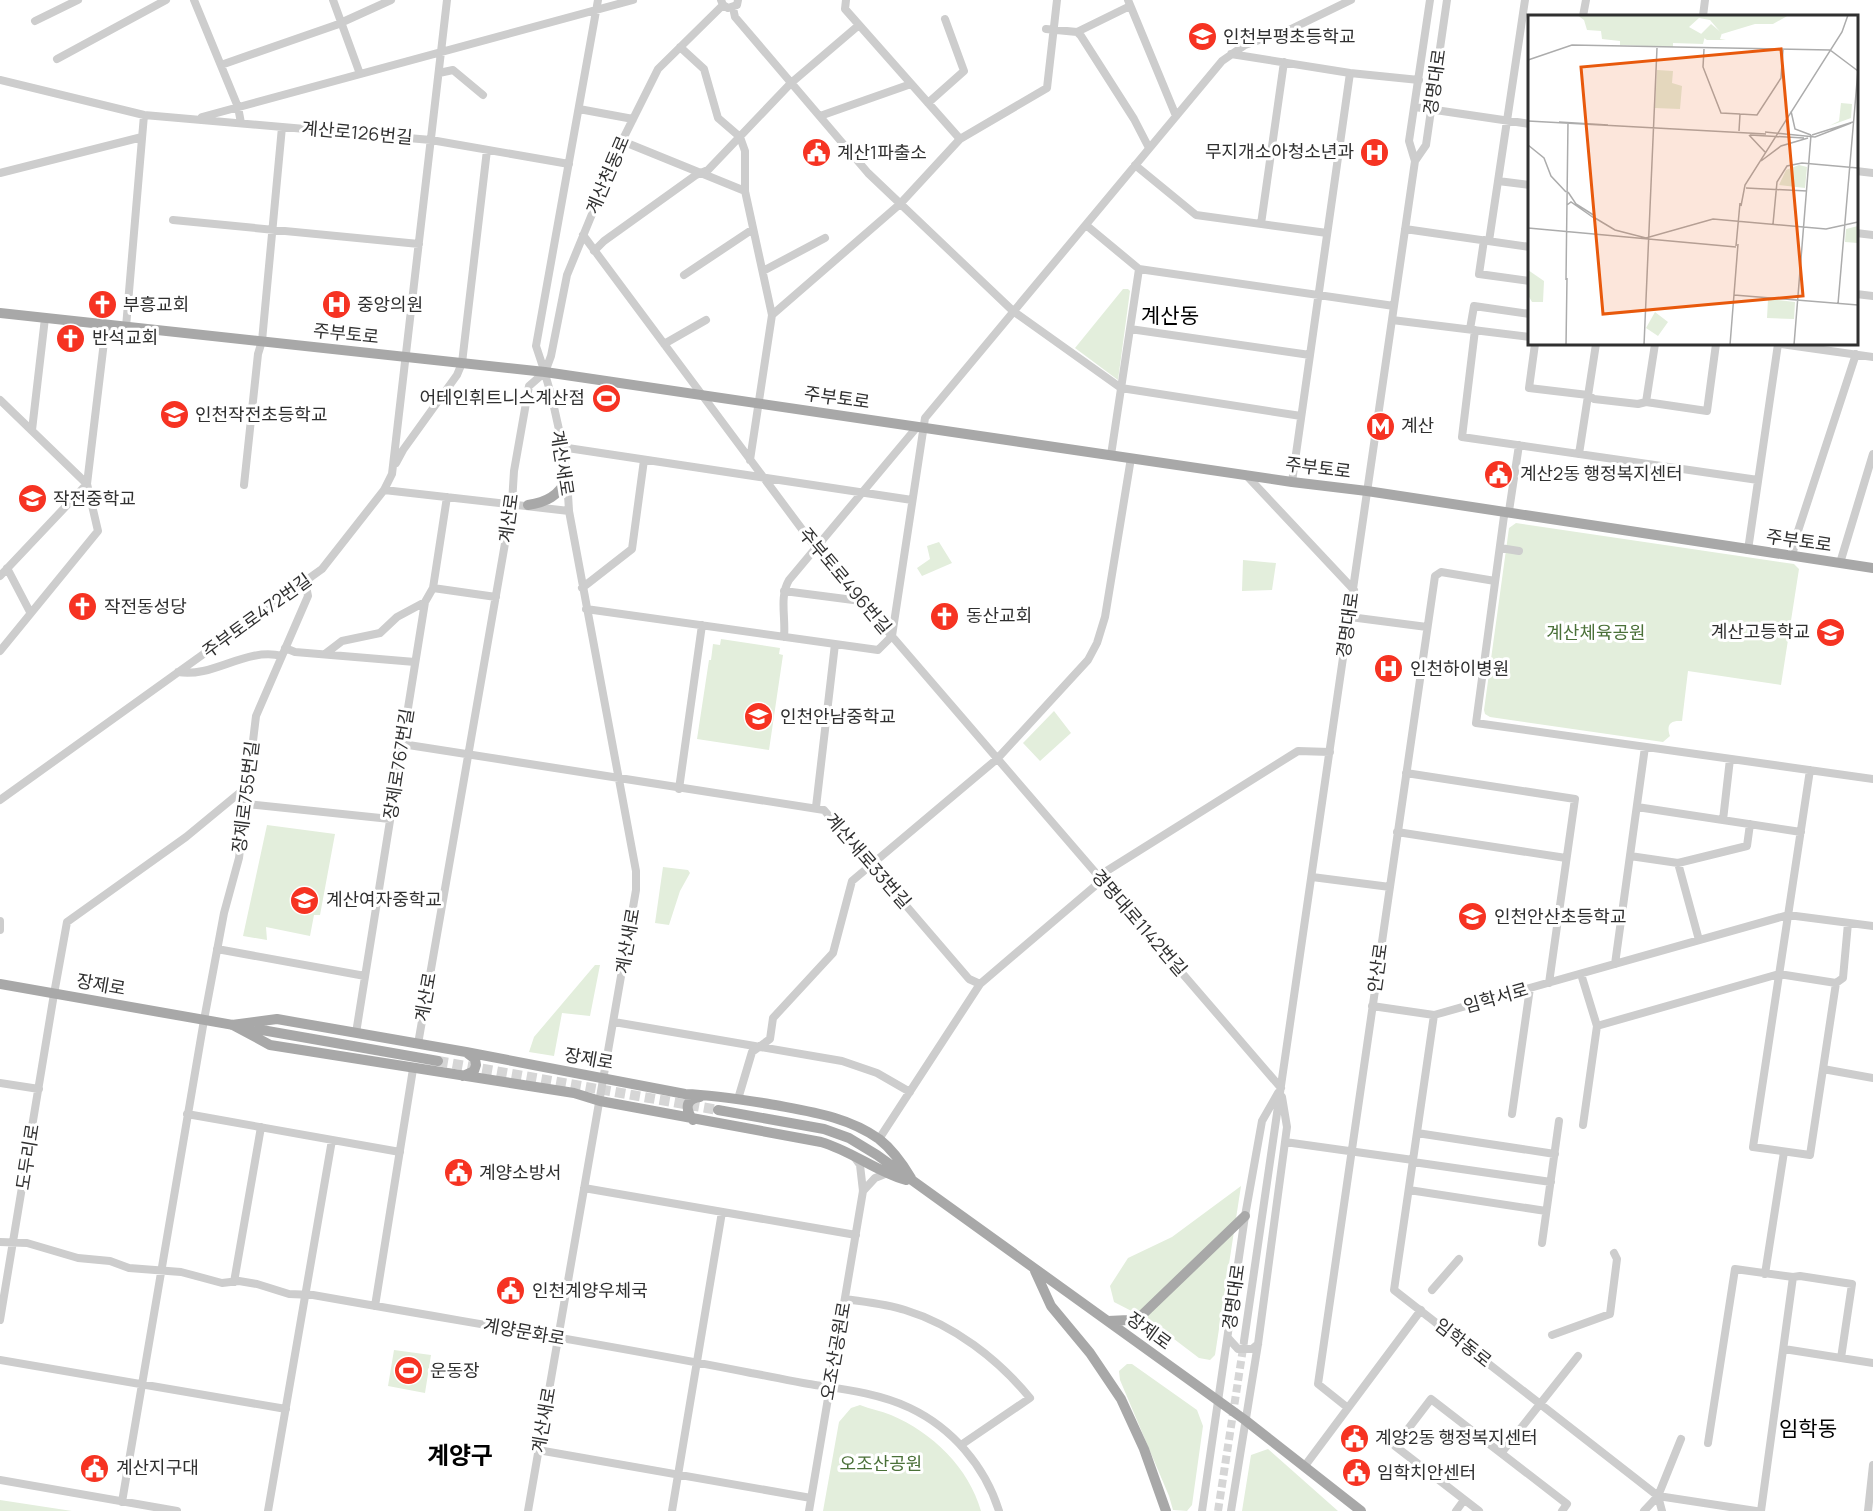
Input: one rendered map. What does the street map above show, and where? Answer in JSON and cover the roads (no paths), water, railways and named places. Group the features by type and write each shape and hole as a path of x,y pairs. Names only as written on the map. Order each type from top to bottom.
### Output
{"main road":[{"name":"주부토로","path":"0,313 545,372 1292,482 1367,491 1506,514 1873,568"},
{"path":"528,505 553,498 562,490 567,479"},
{"name":"장제로","path":"0,984 438,1061"},
{"name":"장제로","path":"232,1025 277,1019 685,1094 718,1095 838,1118 879,1139 896,1154 915,1183"},
{"name":"장제로","path":"232,1025 270,1045 574,1093 600,1101 693,1120 821,1142 854,1155 885,1174 915,1183"},
{"path":"463,1076 474,1071 477,1065 475,1059 466,1052"},
{"path":"693,1120 687,1108 692,1098 718,1095"},
{"name":"장제로","path":"718,1110 824,1129 849,1138 877,1155 1245,1420 1361,1511"},
{"path":"1108,1322 1141,1316 1245,1216"},
{"path":"1033,1268 1051,1306 1090,1353 1121,1399 1144,1449 1166,1511"}],"street":[{"path":"35,21 78,0"},
{"path":"57,59 164,0"},
{"path":"194,0 238,107 241,123"},
{"path":"333,0 360,74"},
{"path":"220,65 336,25 391,0"},
{"name":"주부토로472번길","path":"0,800 322,569 384,490 393,469 447,0"},
{"path":"196,119 441,51 598,4 633,0"},
{"path":"846,0 845,9 960,139"},
{"path":"772,315 900,204 960,139 1047,88 1050,30 1056,0"},
{"path":"783,637 784,591 789,579 920,427 1013,311 1222,61 1245,45 1291,29 1351,0"},
{"name":"경명대로","path":"1244,1341 1415,161 1409,141 1430,0"},
{"name":"경명대로","path":"1415,161 1426,145 1447,0"},
{"path":"1525,0 1498,181 1479,274 1528,281"},
{"path":"1583,15 1586,0"},
{"path":"1703,15 1705,0"},
{"path":"731,3 735,17 868,173 1013,311 1121,388 1301,416"},
{"name":"계산천동로","path":"545,372 551,356 567,275 622,141 658,69 731,3"},
{"path":"1050,30 1077,32 1129,3 1176,116"},
{"path":"545,372 536,346 598,4"},
{"path":"928,103 964,71 945,19"},
{"path":"594,251 604,241 708,170 791,83 859,25"},
{"path":"1077,32 1134,119 1149,148"},
{"path":"680,48 704,69 715,113 740,137 745,151 745,191 772,315 750,460"},
{"path":"1231,54 1419,80"},
{"path":"1261,224 1284,62"},
{"path":"439,73 453,70 483,95"},
{"path":"1292,482 1350,72"},
{"name":"계산로126번길","path":"0,80 144,115 431,140 569,164"},
{"path":"820,116 911,84"},
{"path":"1415,107 1528,124"},
{"path":"579,109 633,119"},
{"path":"126,327 144,115"},
{"path":"244,485 258,354 262,341 282,127"},
{"path":"0,172 142,137"},
{"path":"622,141 745,191"},
{"path":"393,469 403,450 457,375 462,363 487,150"},
{"path":"1135,165 1196,215 1327,233"},
{"path":"1858,171 1873,173"},
{"path":"1498,181 1528,185"},
{"path":"172,220 419,244"},
{"path":"1086,225 1139,269 1394,306"},
{"path":"684,275 753,229"},
{"path":"1405,229 1528,247"},
{"path":"1858,233 1873,235"},
{"name":"주부토로496번길","path":"583,235 816,548 997,759"},
{"path":"763,271 825,238"},
{"path":"1111,455 1139,269"},
{"path":"1858,294 1873,296"},
{"path":"1528,314 1474,306 1462,437 1758,480"},
{"path":"32,430 45,318"},
{"path":"664,344 706,320"},
{"path":"1392,320 1528,337"},
{"path":"0,651 4,639 30,612 98,531 87,484 106,325"},
{"path":"1130,328 1310,355"},
{"path":"1535,345 1529,388 1588,395 1594,399 1638,404 1646,402 1707,411 1716,345"},
{"path":"1579,454 1596,345"},
{"path":"1646,402 1654,345"},
{"path":"1748,550 1779,345"},
{"path":"1787,345 1873,357"},
{"path":"1792,556 1798,531 1856,354"},
{"name":"계산새로","path":"528,1511 636,890 636,871 582,588 569,511 567,479 545,372"},
{"name":"계산로","path":"418,1044 512,503 514,471 529,386 545,372"},
{"path":"0,400 87,484"},
{"path":"586,609 878,650 892,636 920,427"},
{"path":"1519,446 1509,511 1504,516 1476,723 1873,779"},
{"path":"561,447 912,500"},
{"path":"1840,563 1873,454"},
{"path":"738,1099 752,1052 770,1039 774,1018 833,953 852,880 997,759 1088,660 1097,643 1105,617 1131,458"},
{"path":"582,588 632,549 644,460"},
{"path":"1246,475 1353,590"},
{"path":"0,576 87,484"},
{"path":"384,490 569,511"},
{"name":"장제로767번길","path":"356,1033 425,602 433,588 447,496"},
{"path":"1500,548 1519,551"},
{"path":"7,568 30,612"},
{"name":"안산로","path":"1348,1408 1318,1384 1435,576 1441,572 1495,581"},
{"name":"장제로755번길","path":"122,1502 204,1020 224,913 239,858 256,716 308,596 305,581"},
{"path":"433,588 496,597"},
{"path":"784,591 861,601"},
{"path":"325,654 342,641 380,633 398,617 425,602"},
{"path":"1350,618 1427,627"},
{"path":"679,789 702,625"},
{"path":"816,807 836,644"},
{"path":"178,672 186,674 209,670 258,654 284,652 415,662"},
{"name":"계산새로33번길","path":"402,744 824,810 969,979 980,984"},
{"path":"1615,964 1645,747"},
{"path":"879,1139 980,984 1102,880 1106,872 1298,752 1330,752"},
{"name":"경명대로1142번길","path":"997,759 1281,1088"},
{"path":"1723,820 1730,759"},
{"path":"1810,770 1753,1147 1810,1155 1836,983"},
{"path":"1406,773 1575,799 1549,983"},
{"name":"도두리로","path":"0,1320 68,922 186,837 249,785"},
{"path":"246,804 390,819"},
{"path":"1637,807 1801,832"},
{"path":"1630,856 1678,863 1747,846 1750,824"},
{"path":"1397,832 1566,858"},
{"path":"1678,863 1699,940"},
{"path":"1312,877 1390,887"},
{"name":"임학서로","path":"1434,1015 1788,915 1873,927"},
{"path":"0,921 0,930"},
{"path":"1597,1026 1779,974 1836,983 1843,978 1848,923"},
{"path":"217,949 365,976"},
{"path":"1581,974 1597,1026 1583,1125"},
{"path":"1512,1114 1530,988"},
{"path":"1372,1006 1434,1015 1413,1161"},
{"path":"614,1022 860,1066 910,1092"},
{"path":"375,1306 413,1069"},
{"path":"1823,1069 1873,1078"},
{"path":"0,1083 39,1089"},
{"name":"경명대로","path":"1231,1511 1258,1344 1287,1127 1281,1088"},
{"name":"경명대로","path":"1202,1511 1245,1216 1262,1121 1281,1088"},
{"path":"187,1114 400,1152"},
{"path":"1542,1243 1559,1121"},
{"path":"234,1282 261,1127"},
{"path":"1417,1133 1555,1154"},
{"path":"268,1511 332,1140"},
{"path":"1285,1142 1551,1182"},
{"path":"1765,1274 1784,1152"},
{"name":"오조산공원로","path":"809,1511 863,1191 860,1165 854,1155"},
{"name":"임학동로","path":"1413,1161 1394,1290 1658,1496 1756,1511"},
{"path":"863,1191 875,1178 885,1174"},
{"path":"584,1188 856,1235"},
{"path":"1409,1190 1546,1211"},
{"path":"672,1511 723,1212"},
{"name":"계양문화로","path":"0,1242 27,1243 78,1258 110,1261 129,1268 181,1272 222,1283 256,1284 289,1294 375,1306 877,1396 924,1415 961,1445 988,1483 999,1511"},
{"path":"1552,1335 1610,1314 1617,1259 1614,1253"},
{"path":"1432,1290 1459,1259"},
{"path":"1708,1443 1735,1269 1852,1284 1841,1358"},
{"path":"1761,1511 1793,1277"},
{"path":"845,1299 904,1310 962,1337 996,1362 1030,1398 961,1445"},
{"path":"1304,1467 1421,1310"},
{"path":"1228,1338 1238,1349 1252,1349 1258,1344"},
{"path":"1784,1349 1873,1363"},
{"path":"1502,1452 1578,1356"},
{"path":"0,1360 286,1409"},
{"path":"1479,1511 1395,1446 1431,1399 1568,1504 1562,1511"},
{"path":"1644,1511 1658,1496 1681,1439"},
{"path":"538,1450 811,1498"},
{"path":"1869,1511 1873,1465"},
{"path":"0,1480 177,1511"},
{"path":"1658,1496 1662,1511"},
{"path":"1456,1511 1464,1500"}],"tunnel":[{"path":"438,1061 718,1110"},
{"path":"1218,1511 1244,1342"}],"place":[{"name":"인천부평초등학교","path":"1202,37"},
{"name":"무지개소아청소년과","path":"1375,152"},
{"name":"계산1파출소","path":"816,153"},
{"name":"부흥교회","path":"102,305"},
{"name":"중앙의원","path":"336,305"},
{"name":"반석교회","path":"71,338"},
{"name":"어테인휘트니스계산점","path":"606,398"},
{"name":"인천작전초등학교","path":"174,415"},
{"name":"계산","path":"1380,426"},
{"name":"계산2동 행정복지센터","path":"1499,474"},
{"name":"작전중학교","path":"32,499"},
{"name":"작전동성당","path":"83,607"},
{"name":"동산교회","path":"945,616"},
{"name":"계산고등학교","path":"1831,632"},
{"name":"인천하이병원","path":"1389,669"},
{"name":"인천안남중학교","path":"759,717"},
{"name":"계산여자중학교","path":"305,900"},
{"name":"인천안산초등학교","path":"1473,917"},
{"name":"계양소방서","path":"458,1173"},
{"name":"인천계양우체국","path":"511,1291"},
{"name":"운동장","path":"409,1371"},
{"name":"계양2동 행정복지센터","path":"1354,1438"},
{"name":"계산지구대","path":"95,1468"},
{"name":"임학치안센터","path":"1356,1473"}],"district":[{"name":"계산동","path":"1170,316"},
{"name":"임학동","path":"1808,1429"},
{"name":"계양구","path":"460,1456"}],"park label":[{"name":"계산체육공원","path":"1596,633"},
{"name":"오조산공원","path":"881,1464"}]}
